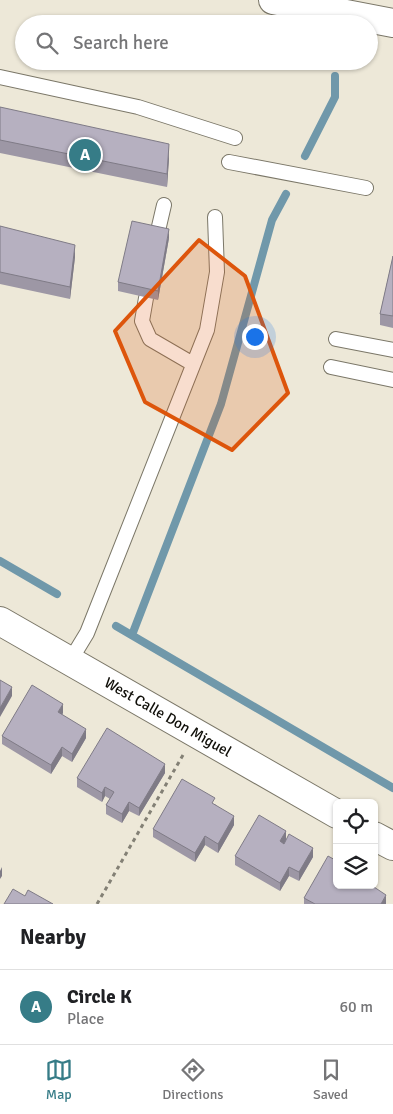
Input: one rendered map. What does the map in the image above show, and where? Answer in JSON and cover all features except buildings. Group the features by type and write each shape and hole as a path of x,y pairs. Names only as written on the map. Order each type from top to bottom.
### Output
{"street":[{"path":"273,0 351,15"},
{"path":"378,20 393,23"},
{"name":"West Calle Don Miguel","path":"0,621 333,812"},
{"path":"378,838 393,846"}],"lane":[{"path":"0,77 138,107 235,138"},
{"path":"229,162 366,188"},
{"path":"157,235 164,205"},
{"path":"70,661 91,624 206,330 217,272 215,217"},
{"path":"146,298 142,321 150,339 193,364"},
{"path":"336,339 393,350"},
{"path":"331,368 393,380"}],"path":[{"path":"97,904 186,750"}],"highlighted area":[{"path":"199,240 245,276 288,393 232,450 145,402 115,331"}],"waterway":[{"path":"305,156 335,97 335,76"},
{"path":"132,635 221,404 272,220 286,194"},
{"path":"0,561 57,594"},
{"path":"116,626 393,788"}],"place":[{"name":"Circle K","path":"85,155"}]}
